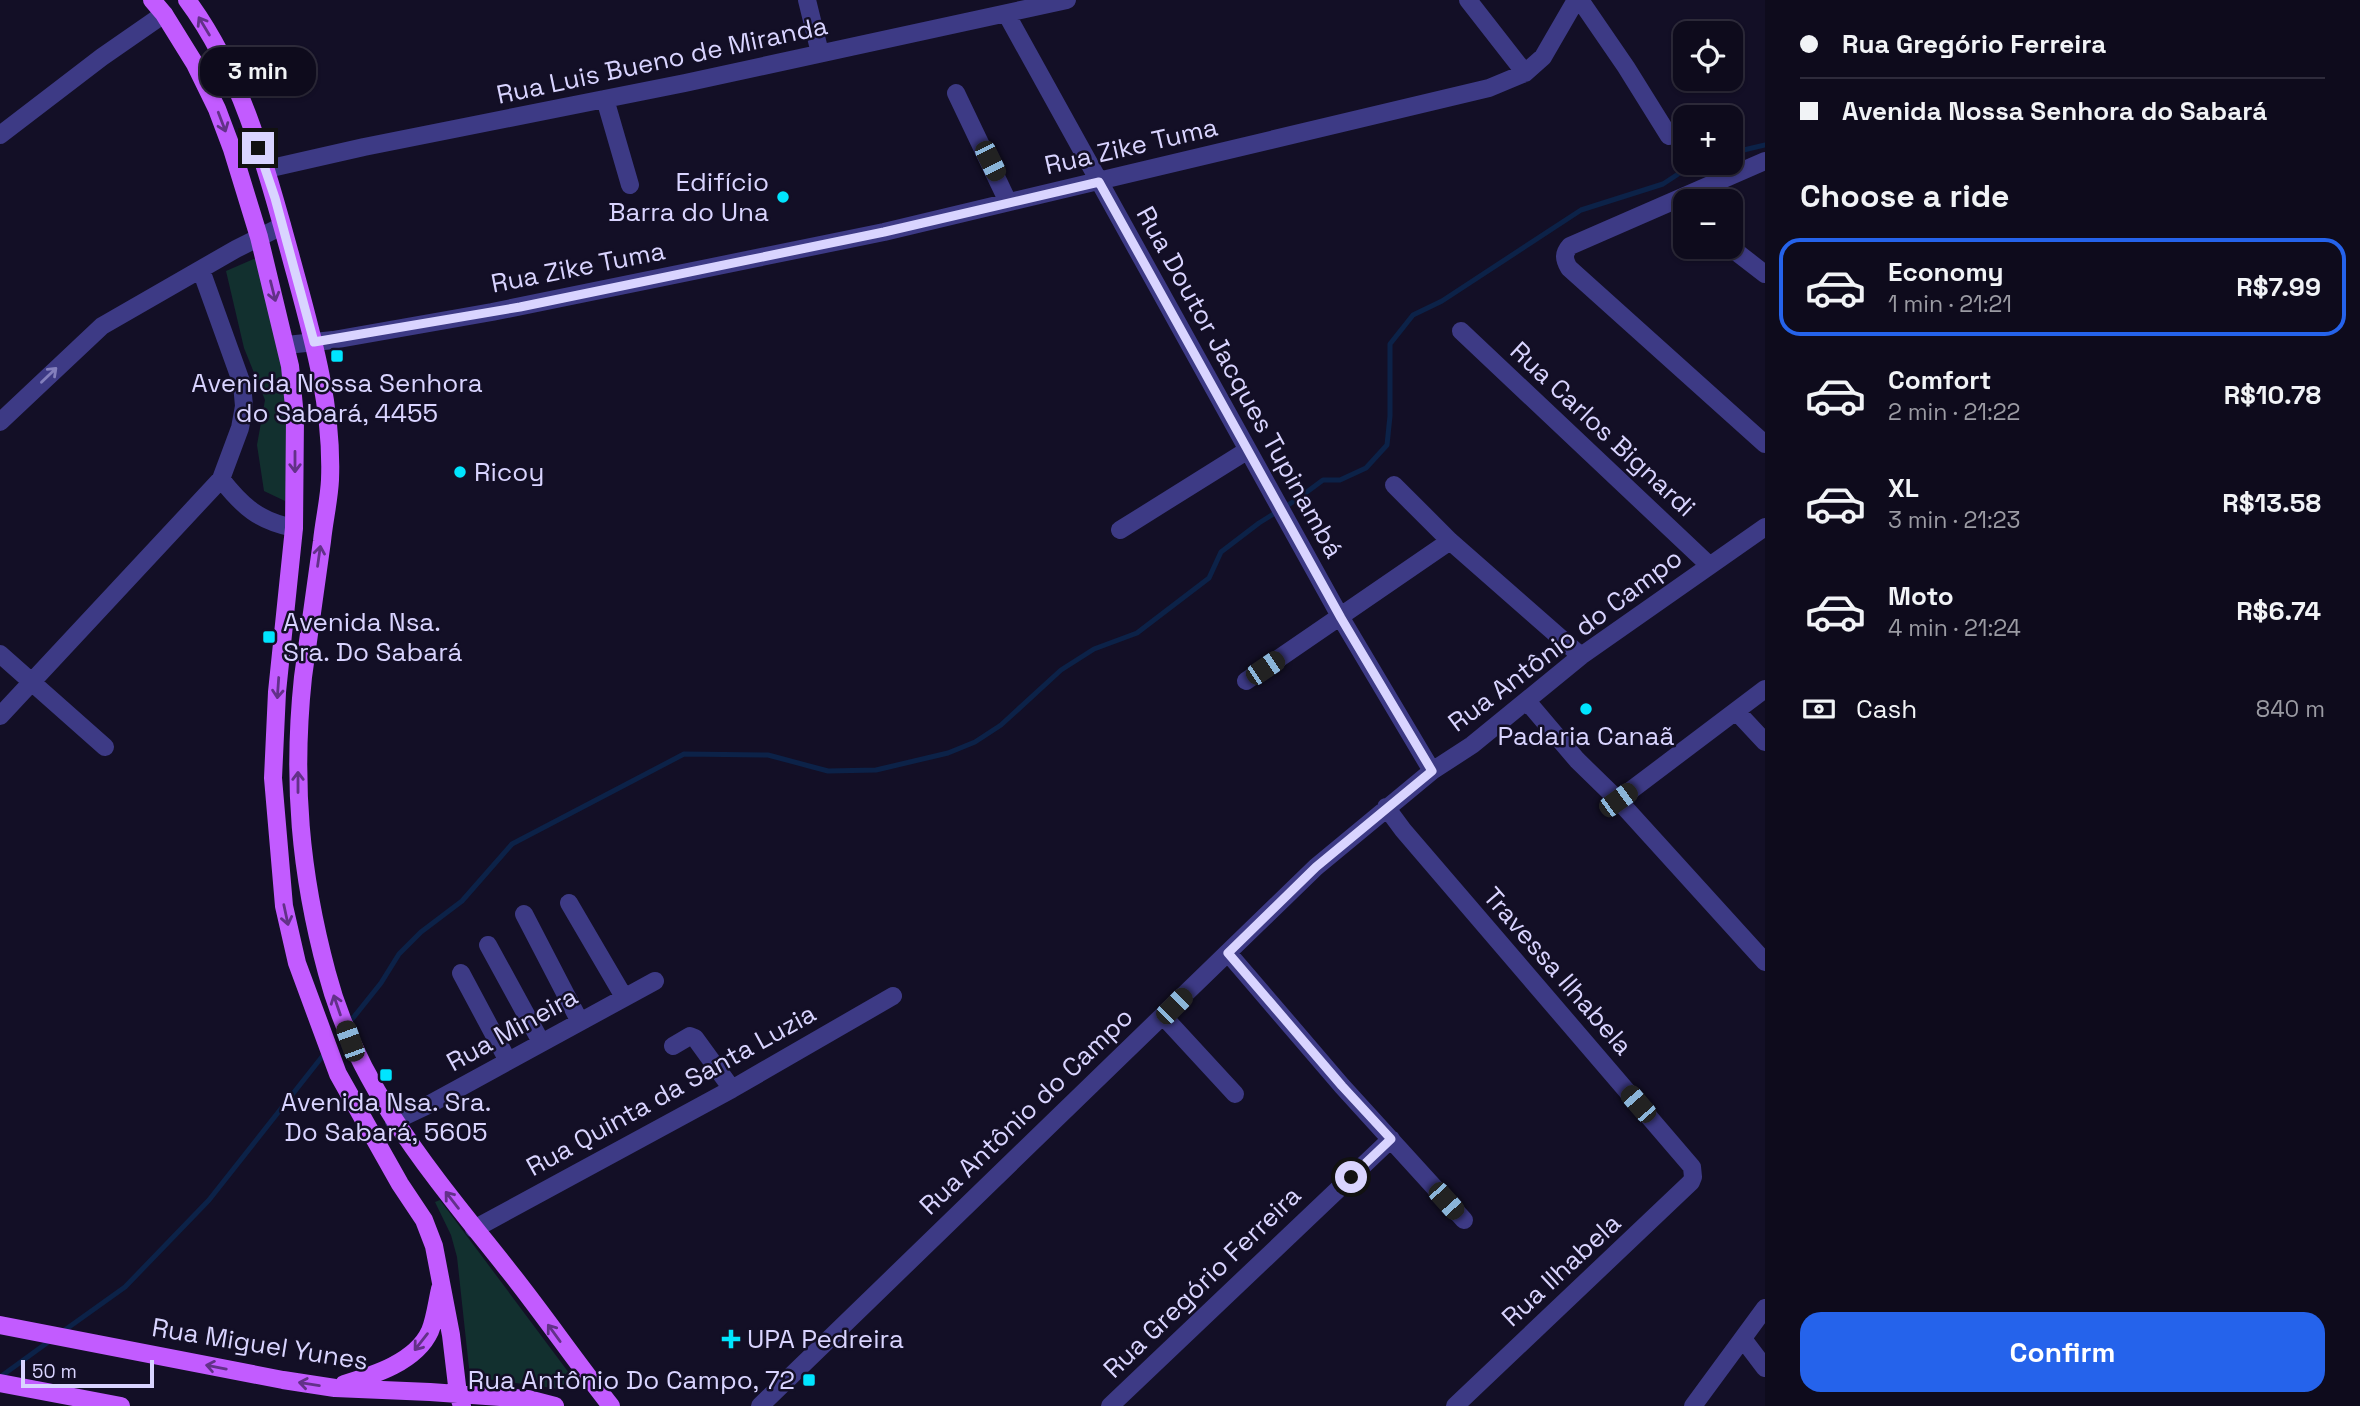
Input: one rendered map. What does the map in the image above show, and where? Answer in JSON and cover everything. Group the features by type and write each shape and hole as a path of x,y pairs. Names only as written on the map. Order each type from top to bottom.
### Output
{"main road":[{"path":"152,0 164,14 195,64 217,108 259,237 286,345 295,417 294,528 278,678 273,778 284,906 297,962 338,1074 400,1184 424,1220 434,1246 442,1279 460,1400"},
{"path":"187,0 225,62 267,169 314,342 327,412 330,480 303,678 297,793 311,905 328,978 350,1041 394,1121 427,1168 611,1406"},
{"path":"335,1388 370,1376 408,1357 420,1347 430,1330 442,1279"},
{"name":"Rua Miguel Yunes","path":"0,1325 335,1388 460,1400 528,1399 555,1406"},
{"path":"0,1383 121,1406"}],"street":[{"path":"807,0 820,54"},
{"name":"Rua Luis Bueno de Miranda","path":"267,169 1007,15 1067,0"},
{"path":"1468,0 1525,73"},
{"path":"1578,0 1626,67 1669,136"},
{"name":"Rua Zike Tuma","path":"286,345 520,307 884,232 1489,88 1525,73 1543,57 1578,0"},
{"path":"0,135 164,14"},
{"name":"Rua Doutor Jacques Tupinambá","path":"1007,15 1341,618 1432,771"},
{"path":"956,93 1009,201"},
{"path":"606,99 630,185"},
{"path":"1713,189 1765,161"},
{"path":"1673,209 1570,246 1565,252 1565,260 1569,268 1765,444"},
{"path":"0,422 102,326 282,226"},
{"path":"1743,257 1765,274"},
{"path":"0,716 221,479 240,428 244,406 242,384 201,270"},
{"name":"Rua Carlos Bignardi","path":"1461,331 1709,565"},
{"path":"1120,530 1248,450"},
{"path":"221,479 246,509 274,524 294,528"},
{"path":"1394,485 1450,541 1581,656"},
{"name":"Rua Antônio do Campo","path":"760,1406 1316,867 1386,807 1432,771 1472,745 1581,656 1765,527"},
{"path":"1246,681 1450,541"},
{"path":"0,654 106,747"},
{"path":"1618,800 1765,689"},
{"path":"1527,701 1577,760 1618,800 1765,962"},
{"path":"1737,712 1765,742"},
{"name":"Travessa Ilhabela","path":"1386,807 1402,830 1692,1167"},
{"path":"569,902 624,997"},
{"path":"524,914 580,1022"},
{"path":"488,945 541,1042"},
{"path":"1228,953 1342,1086 1464,1220"},
{"path":"461,972 508,1060"},
{"name":"Rua Mineira","path":"394,1121 654,981"},
{"name":"Rua Quinta da Santa Luzia","path":"474,1229 732,1089 893,996"},
{"path":"1163,1016 1234,1094"},
{"path":"673,1046 690,1036 695,1038 732,1089"},
{"name":"Rua Gregório Ferreira","path":"1110,1406 1391,1139"},
{"name":"Rua Ilhabela","path":"1455,1406 1691,1182 1694,1172 1692,1167"},
{"path":"1693,1406 1765,1308"},
{"path":"1743,1339 1765,1368"}],"green space":[{"path":"258,257 285,370 292,445 285,501 264,491 257,445 265,400 244,348 226,271"},
{"path":"440,1200 572,1377 570,1385 560,1389 470,1377 457,1257 451,1235 435,1202"}],"waterway":[{"path":"1743,150 1765,145"},
{"path":"349,1023 381,983 399,954 421,932 462,901 512,844 684,754 768,755 828,771 876,770 948,753 975,742 1001,725 1061,670 1094,649 1137,633 1209,578 1221,552 1259,523 1323,480 1340,480 1366,468 1387,445 1390,416 1390,344 1413,315 1442,301 1581,210 1663,184 1677,175"},
{"path":"62,1332 125,1287 209,1200 325,1053"},
{"path":"0,1377 51,1340"}],"place":[{"name":"Edifício Barra do Una","path":"783,197"},
{"name":"Avenida Nossa Senhora do Sabará, 4455","path":"337,356"},
{"name":"Ricoy","path":"460,472"},
{"name":"Avenida Nsa. Sra. Do Sabará","path":"269,637"},
{"name":"Padaria Canaã","path":"1586,709"},
{"name":"Avenida Nsa. Sra. Do Sabará, 5605","path":"386,1075"},
{"name":"UPA Pedreira","path":"731,1339"},
{"name":"Rua Antônio Do Campo, 72","path":"809,1380"}],"route":[{"path":"258,148 267,169 314,342 520,307 884,232 1099,182 1341,618 1432,771 1316,867 1228,953 1391,1139 1351,1177"}]}
